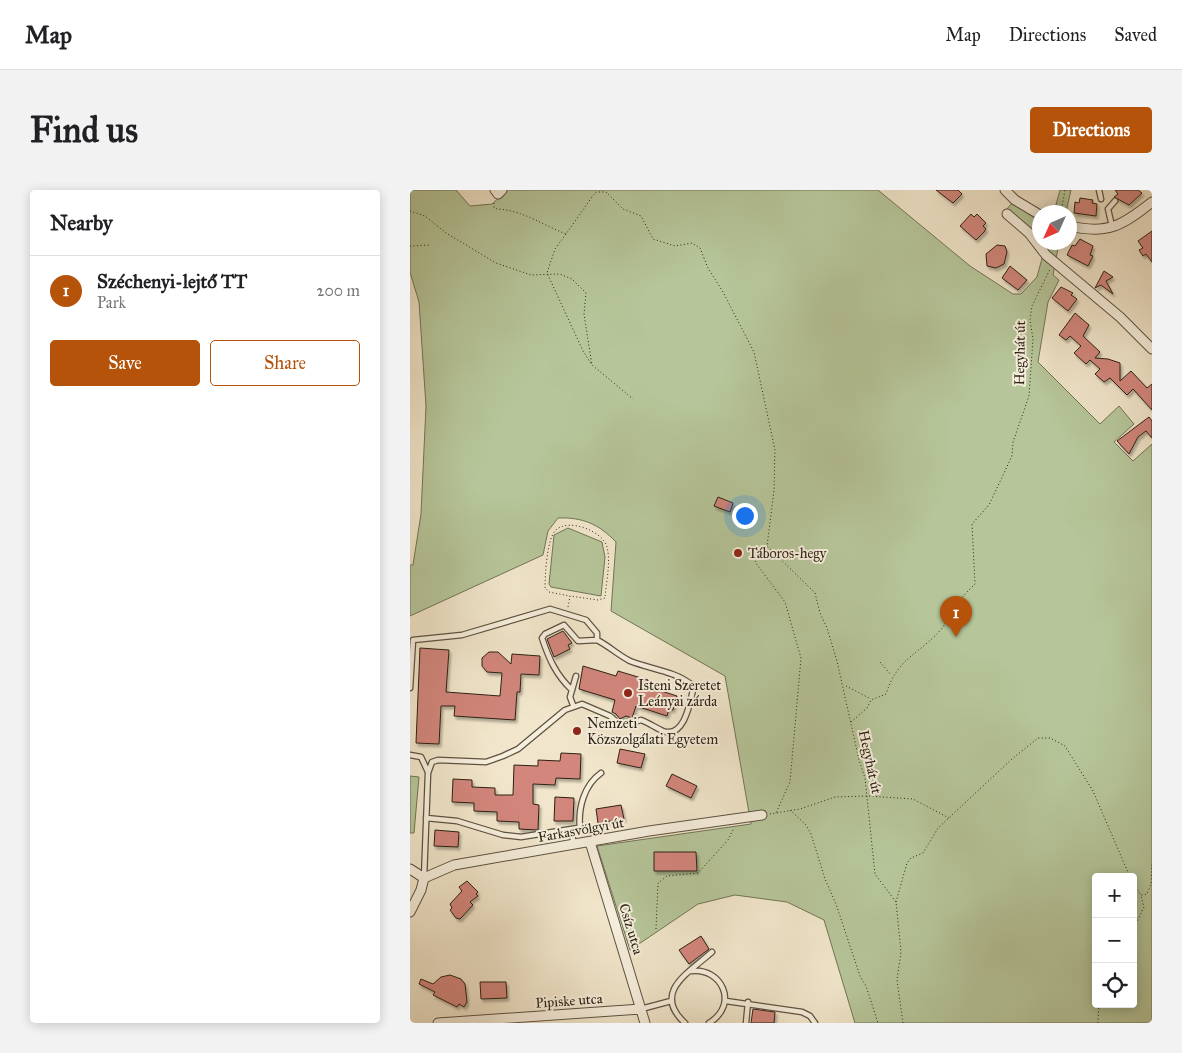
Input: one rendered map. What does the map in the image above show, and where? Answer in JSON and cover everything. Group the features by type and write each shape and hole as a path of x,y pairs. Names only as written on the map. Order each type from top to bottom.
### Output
{"street":[{"path":"1004,190 1015,200 1032,210"},
{"path":"1077,227 1091,230 1112,228 1130,219 1152,202"},
{"path":"1007,214 1029,233 1046,255 1113,311 1152,349"},
{"name":"Farkasvölgyi út","path":"424,878 454,865 649,831 762,815"},
{"name":"Csíz utca","path":"590,842 645,1023"},
{"path":"410,869 424,878 421,890 410,912"},
{"name":"Pipiske utca","path":"438,1023 642,1009"}],"lane":[{"path":"1100,190 1101,199"},
{"path":"1112,228 1108,209 1115,201"},
{"path":"410,688 413,640 462,635 541,610 566,613 586,620 597,633 597,640"},
{"path":"424,878 428,773 430,764 438,760 486,762 511,753 573,705 582,704 603,713 621,726 641,720 665,732 675,731 683,724 692,696 692,685 681,678 629,660 597,640 578,641 564,625 545,634 542,638 548,658 560,679 572,690"},
{"path":"573,705 570,696 576,676"},
{"path":"410,755 420,757 428,773"},
{"path":"426,818 457,821 504,835 521,836 582,828 578,813 584,796 594,778 601,773"},
{"path":"571,830 574,845"},
{"path":"685,1023 676,1014 671,1001 677,983 712,952"},
{"path":"690,972 702,972 714,978 723,988 726,1001 718,1016 709,1023"},
{"path":"642,1009 671,1001"},
{"path":"726,1001 748,1002 802,1012 810,1016 815,1023"},
{"path":"746,1023 748,1002"}],"path":[{"path":"633,399 592,366 583,351 547,273 555,249 592,197 602,190 623,209 641,216 653,239 675,246 692,243 700,248 708,268 724,292 754,352 775,450 774,491 767,546 755,562 785,602 801,658 790,782 776,813"},
{"path":"1062,205 1064,190"},
{"path":"499,191 493,204 494,208 527,216 566,234"},
{"path":"410,211 425,216 446,233 496,263 531,275 560,274 572,279 586,293 584,314 592,366"},
{"path":"410,246 428,244"},
{"name":"Hegyhát út","path":"896,902 875,874 866,778 851,722 867,708 871,700 886,694 892,676 914,651 930,640 944,626 950,613 975,584 972,524 989,505 1012,456 1013,442 1029,396 1033,339 1030,320 1032,306 1049,269"},
{"path":"572,524 598,534 604,540 608,558 604,598 598,600 570,596 548,592 545,588 545,577 552,536 556,529 572,524"},
{"path":"767,546 816,593 820,613 827,628 844,686 851,722"},
{"path":"566,613 570,596"},
{"path":"880,662 892,676"},
{"path":"844,686 856,690 871,700"},
{"path":"903,1023 897,980 901,952 896,902 907,863 911,858 923,853 938,828 1038,738 1050,738 1065,746 1093,791 1128,873"},
{"path":"762,815 790,810 836,797 868,796 913,799 949,818"},
{"path":"790,810 806,825 811,834 818,851 825,879 836,904 878,1023"},
{"path":"656,929 658,883 667,876 698,873 728,840 739,818"},
{"path":"1141,895 1147,894 1151,884 1152,864"},
{"path":"1137,890 1141,895 1144,907 1137,922"},
{"path":"1098,1023 1099,1008"}],"green space":[{"path":"410,190 456,190 470,206 492,204 507,190 878,190 970,266 1013,294 1021,294 1037,277 1043,250 1058,250 1053,275 1059,280 1048,302 1038,362 1100,424 1119,406 1134,424 1114,442 1133,461 1152,444 1152,1023 855,1023 824,920 787,902 735,895 698,904 630,950 597,846 751,824 725,676 611,611 616,542 597,526 582,520 558,518 548,531 543,555 410,616 410,565 413,565 421,514 426,406 419,302 410,272"},
{"path":"1060,190 1071,190 1068,205 1056,205"},
{"path":"1014,201 1032,212 1032,238 1006,210"},
{"path":"568,528 602,542 605,557 601,596 551,587 549,584 554,535"},
{"path":"410,776 419,777 414,833 410,833"}],"building":[{"path":"936,190 958,190 962,194 953,203"},
{"path":"1115,190 1138,190 1142,193 1129,205 1114,197 1118,194"},
{"path":"1080,198 1093,200 1092,203 1097,204 1096,216 1077,213 1075,202 1079,203"},
{"path":"971,214 974,217 977,214 986,223 983,226 986,229 976,240 960,226"},
{"path":"1152,231 1152,262 1146,254 1143,256 1139,250 1143,248 1138,241"},
{"path":"1080,239 1093,246 1090,255 1093,256 1088,266 1067,255 1070,250 1077,250 1077,243"},
{"path":"997,245 1005,246 1007,252 1004,264 996,268 987,266 986,254"},
{"path":"1010,266 1027,280 1018,290 1002,278"},
{"path":"1104,271 1113,277 1106,281 1113,294 1101,285 1095,288"},
{"path":"1061,287 1073,293 1071,295 1077,299 1068,311 1052,298"},
{"path":"1075,313 1089,325 1083,336 1100,352 1095,358 1108,359 1120,363 1120,381 1131,371 1147,388 1152,384 1152,410 1133,389 1127,395 1110,378 1104,382 1095,374 1100,369 1090,360 1086,364 1074,353 1081,346 1070,336 1066,340 1059,335"},
{"path":"1149,417 1152,421 1152,438 1146,431 1138,437 1129,454 1117,441"},
{"path":"718,497 733,503 730,512 714,506"},
{"path":"563,631 572,643 568,645 570,649 554,657 547,639"},
{"path":"420,648 449,650 446,692 500,696 502,673 487,672 482,666 482,658 489,652 498,652 511,664 512,654 540,656 539,675 521,674 520,692 517,692 515,720 454,716 455,706 441,706 439,744 416,743"},
{"name":"Isteni Szeretet Leányai zárda","path":"583,666 616,676 618,671 648,680 646,686 677,696 673,710 669,709 667,716 636,706 632,718 626,716 620,719 612,712 615,700 579,689"},
{"path":"620,749 645,754 641,768 617,763"},
{"path":"561,753 581,754 580,779 556,778 555,785 533,784 533,804 539,805 538,830 519,829 519,822 497,821 497,812 474,811 474,803 452,802 453,779 472,780 472,787 495,788 495,795 513,795 514,765 538,766 538,760 560,761"},
{"path":"672,774 697,786 691,798 666,786"},
{"path":"555,797 574,798 573,821 554,821"},
{"path":"621,805 624,819 598,823 596,809"},
{"path":"435,830 459,832 458,847 434,846"},
{"path":"654,852 696,852 697,871 654,871"},
{"path":"467,881 478,892 476,894 478,896 470,902 473,905 460,919 456,918 450,910 452,908 450,904 462,891 459,887"},
{"path":"701,936 709,949 689,964 679,950"},
{"path":"450,975 461,979 465,984 467,1002 464,1007 459,1004 457,1007 433,995 435,992 419,984 421,979 433,984 441,977"},
{"path":"480,982 506,982 507,998 481,999"},
{"path":"753,1009 775,1012 774,1023 751,1023"}],"place":[{"name":"Táboros-hegy","path":"738,553"},
{"name":"Széchenyi-lejtő TT","path":"956,637"},
{"name":"Isteni Szeretet Leányai zárda","path":"628,693"},
{"name":"Nemzeti Közszolgálati Egyetem","path":"577,731"}]}
